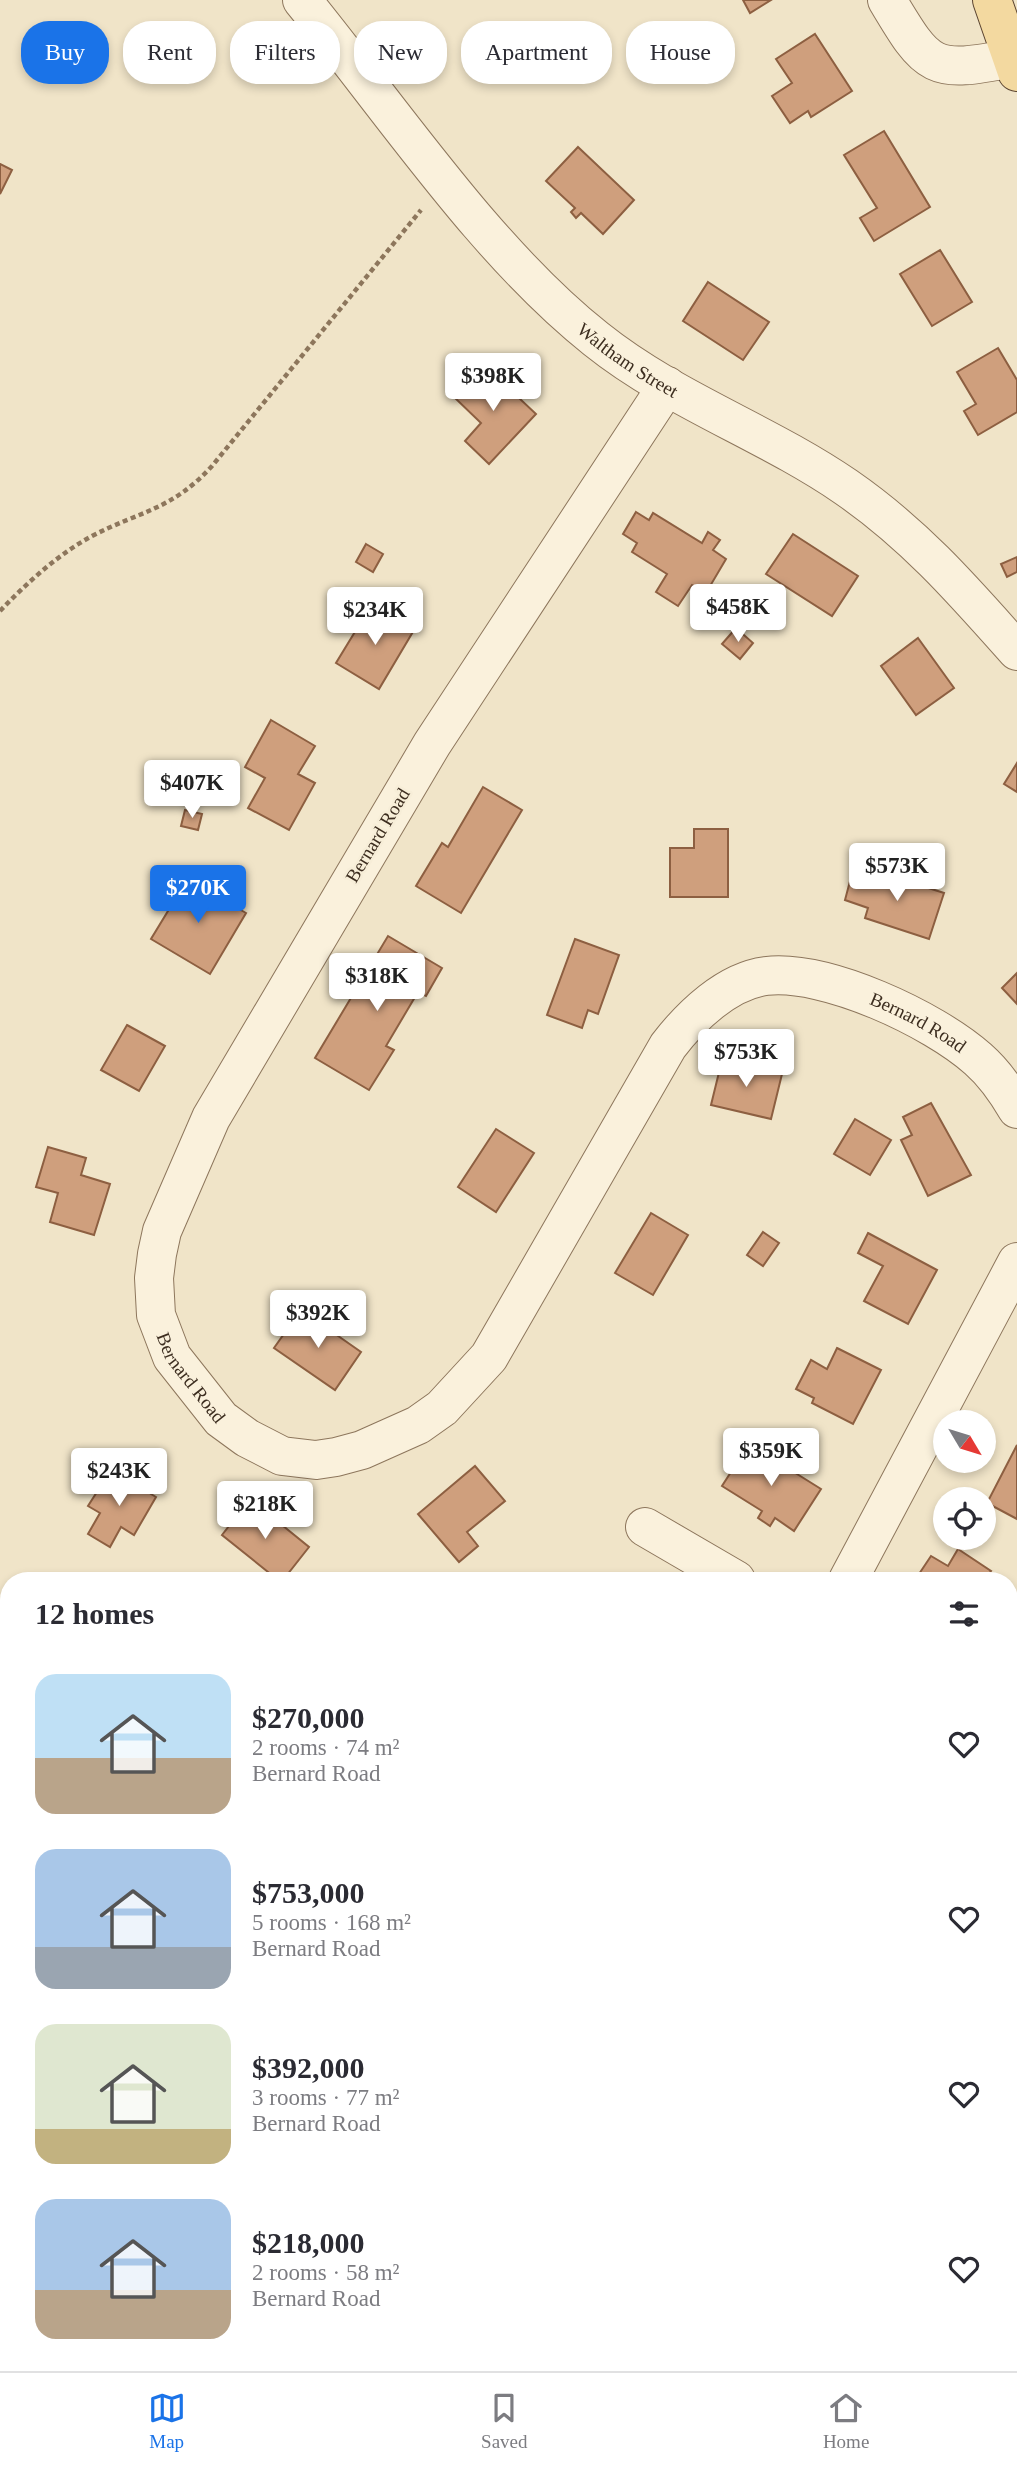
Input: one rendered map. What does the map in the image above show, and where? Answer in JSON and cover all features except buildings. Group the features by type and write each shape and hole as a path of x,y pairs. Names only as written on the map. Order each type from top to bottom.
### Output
{"main road":[{"path":"992,0 1014,65"}],"street":[{"name":"Waltham Street","path":"302,0 446,180 512,257 570,317 617,356 825,474 879,511 942,565 1017,650"},
{"path":"887,0 915,46 935,62 961,68 1014,65"},
{"name":"Bernard Road","path":"667,386 432,744 211,1118 162,1231 157,1254 154,1278 156,1315 172,1357 206,1404 221,1419 247,1438 282,1457 316,1460 336,1457 362,1450 418,1425 442,1408 489,1357 668,1046 705,1007 740,984 753,979 783,976 819,981 855,991 906,1014 977,1058 1001,1083 1017,1109"},
{"path":"852,1572 1017,1262"},
{"path":"645,1527 722,1572"}],"path":[{"path":"0,611 30,580 91,537 163,507 201,478 446,180"}]}
